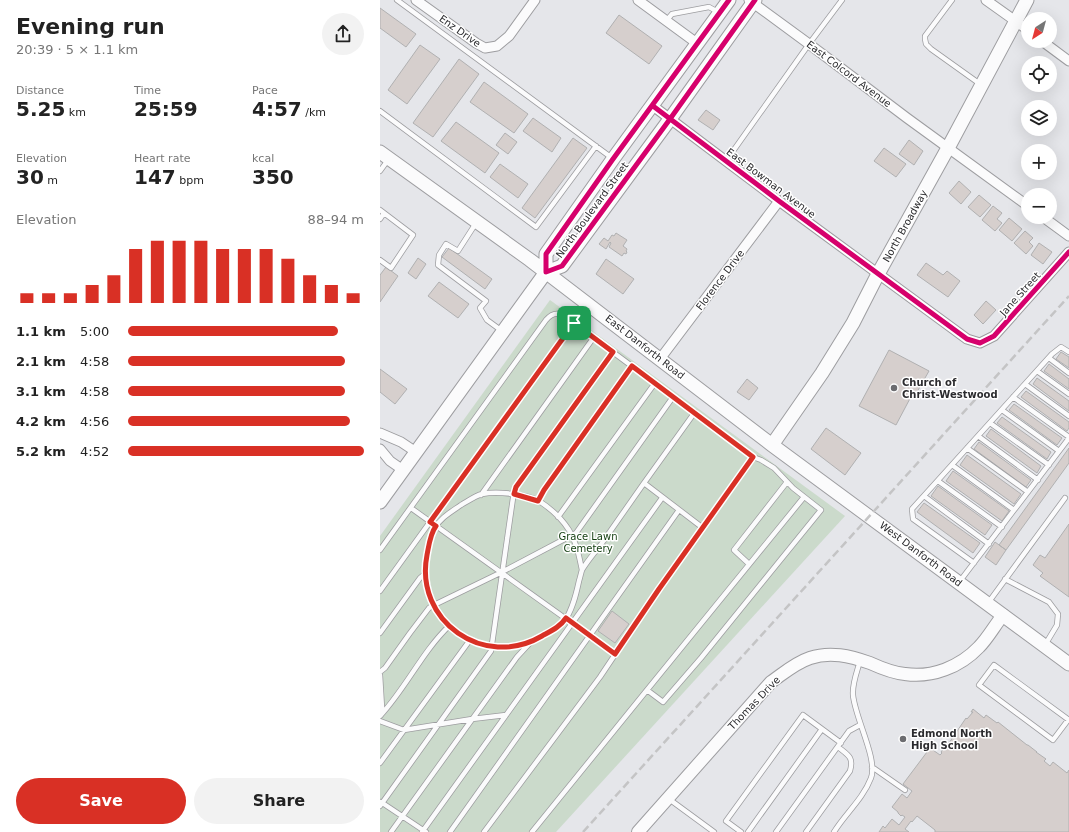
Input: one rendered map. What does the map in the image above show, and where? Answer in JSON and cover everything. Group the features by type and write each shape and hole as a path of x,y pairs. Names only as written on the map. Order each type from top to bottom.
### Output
{"main road":[{"name":"North Boulevard Street","path":"546,272 546,254 729,0"},
{"name":"North Broadway","path":"772,445 822,373 853,323 878,274 948,148 1027,0"},
{"name":"North Boulevard Street","path":"380,502 546,272 562,266 724,44 752,1"},
{"path":"698,44 724,44"},
{"name":"East Danforth Road","path":"384,155 546,272 772,445"},
{"name":"West Danforth Road","path":"772,445 1069,664"}],"street":[{"name":"Enz Drive","path":"416,0 485,48 497,46 509,36 535,0"},
{"path":"638,0 698,44"},
{"path":"986,0 1021,25"},
{"name":"East Colcord Avenue","path":"752,1 907,118 1021,201"},
{"path":"1051,48 1069,61"},
{"name":"East Bowman Avenue","path":"653,106 779,201 967,339 980,343"},
{"name":"Florence Drive","path":"660,359 779,201"},
{"path":"1053,224 1069,236"},
{"name":"Jane Street","path":"980,343 994,336 1069,252"},
{"path":"380,433 401,442 416,452"},
{"path":"380,449 390,461 403,470"},
{"name":"Thomas Drive","path":"638,832 771,682 792,666 811,658 827,655 846,656 887,670 904,674 919,676 933,674 950,668 964,660 980,646 1003,615"}],"lane":[{"path":"397,0 614,159"},
{"path":"726,161 842,0"},
{"path":"952,0 926,36 926,44 982,85"},
{"path":"666,21 672,14 709,7 720,13"},
{"path":"380,111 536,227 596,146"},
{"path":"380,171 384,155"},
{"path":"380,219 382,211 414,235 390,268 380,260"},
{"path":"477,222 458,251 446,244 439,255 438,265 486,301 480,308 487,320 503,332"},
{"path":"380,550 548,317 556,313 563,315 753,457 774,468 787,482 821,510 701,658 663,702 647,690"},
{"path":"380,591 574,323"},
{"path":"481,495 594,337"},
{"path":"974,563 913,519 912,509 1061,346 1069,352"},
{"path":"613,352 516,487 491,651 381,804 424,831 662,498"},
{"path":"1049,358 1069,372"},
{"path":"538,501 544,490 632,366"},
{"path":"1037,371 1069,394"},
{"path":"558,517 655,383"},
{"path":"1025,384 1069,416"},
{"path":"380,672 385,668 429,608 576,533 674,397"},
{"path":"959,582 1069,438 1013,397"},
{"path":"1002,410 1059,452"},
{"path":"582,570 576,543 569,530 558,517 538,501 514,494 490,493 481,495 456,508 436,526 432,532 427,558 426,582 431,600 445,622 453,630 470,640 499,647 526,644 561,625 566,618 573,601 582,570 694,412"},
{"path":"990,423 1049,465"},
{"path":"978,436 1038,480"},
{"path":"967,448 1028,492"},
{"path":"484,832 600,677 753,457"},
{"path":"952,465 1014,510"},
{"path":"938,481 1002,527"},
{"path":"750,564 734,550 787,482"},
{"path":"644,484 703,528"},
{"path":"924,496 989,544"},
{"path":"532,832 804,497"},
{"path":"988,603 1066,498"},
{"path":"411,508 615,654"},
{"path":"450,832 679,510"},
{"path":"380,633 420,578 426,573"},
{"path":"1006,579 1049,602 1058,614 1057,625 1044,646"},
{"path":"380,717 399,693 437,638 449,626"},
{"path":"380,763 470,640"},
{"path":"391,832 517,657 532,641"},
{"path":"834,832 866,789 871,777 872,760 856,712 853,694 860,660"},
{"path":"994,665 1068,720 1053,740 979,685 994,665"},
{"path":"380,675 382,708 380,717"},
{"path":"380,721 404,730 506,715"},
{"path":"742,832 726,821 803,715 841,743"},
{"path":"776,832 849,731 860,725"},
{"path":"748,832 822,729"},
{"path":"806,832 850,771 852,764 850,757 838,747"},
{"path":"872,767 905,790"},
{"path":"668,798 714,832"}],"green space":[{"name":"Grace Lawn Cemetery","path":"550,300 845,516 556,832 380,832 380,536"}],"building":[{"path":"380,8 416,34 406,47 380,28"},
{"path":"619,15 662,46 649,64 606,33"},
{"path":"420,45 440,59 407,104 388,90"},
{"path":"459,59 479,74 433,137 413,123"},
{"path":"484,82 528,114 514,133 470,102"},
{"path":"706,110 720,120 713,130 698,120"},
{"path":"533,118 561,138 552,152 523,131"},
{"path":"456,122 499,153 485,173 441,141"},
{"path":"505,133 517,142 508,154 496,145"},
{"path":"573,138 587,148 535,218 522,208"},
{"path":"909,140 923,151 914,165 899,154"},
{"path":"884,148 906,164 896,177 874,161"},
{"path":"500,164 528,184 518,198 490,177"},
{"path":"959,181 971,192 961,204 949,193"},
{"path":"979,195 991,205 980,217 968,207"},
{"path":"993,206 1002,213 997,219 1002,223 995,231 982,220"},
{"path":"1009,218 1022,229 1012,241 999,230"},
{"path":"1025,231 1033,238 1029,242 1033,246 1026,254 1014,243"},
{"path":"616,233 627,240 623,246 627,249 627,252 622,256 609,247 610,242 606,249 599,244 604,238 608,241 612,235 614,236"},
{"path":"1039,243 1052,252 1043,264 1031,255"},
{"path":"449,248 492,279 485,289 442,257"},
{"path":"418,258 426,264 416,279 408,273"},
{"path":"606,259 634,279 623,294 596,274"},
{"path":"926,263 943,275 947,271 960,281 948,297 917,275"},
{"path":"386,267 398,276 380,302 380,275"},
{"path":"439,282 469,304 458,318 428,296"},
{"path":"986,301 996,310 983,324 974,315"},
{"name":"Church of Christ-Westwood","path":"889,350 929,371 917,392 914,391 896,425 859,406"},
{"path":"1061,352 1069,357 1069,368 1056,359"},
{"path":"1049,364 1069,379 1069,389 1044,371"},
{"path":"380,369 407,389 395,404 380,392"},
{"path":"1037,378 1069,401 1069,411 1033,384"},
{"path":"747,379 758,388 749,400 737,392"},
{"path":"1026,391 1069,422 1069,428 1067,431 1021,397"},
{"path":"1014,404 1062,438 1057,445 1009,410"},
{"path":"1002,417 1051,452 1047,459 997,423"},
{"path":"826,428 861,453 845,475 811,449"},
{"path":"991,429 1041,466 1037,473 986,436"},
{"path":"979,442 1031,480 1026,487 974,449"},
{"path":"1069,448 1069,463 1006,550 999,545"},
{"path":"967,455 1021,494 1014,504 960,465"},
{"path":"953,471 1009,511 1002,521 946,481"},
{"path":"938,486 992,525 985,535 931,496"},
{"path":"924,503 980,543 973,553 917,512"},
{"path":"1069,524 1069,597 1040,576 1043,573 1033,565 1040,555 1045,558"},
{"path":"995,542 1006,550 996,565 985,557"},
{"path":"612,611 629,624 615,643 598,631"},
{"path":"973,709 984,718 986,715 997,723 998,722 1046,759 1044,761 1050,766 1053,762 1067,773 1069,770 1069,832 935,832 935,830 917,816 905,829 909,832 879,832 883,826 885,828 892,819 899,825 905,817 902,815 901,816 892,807 902,794 907,798 912,791 903,784 930,748 940,755 942,753 941,752 966,718 967,719 973,712 971,712"}],"railway":[{"path":"583,832 1069,296"}],"cycle path":[{"path":"729,0 546,254 546,272 562,266 755,0"},
{"path":"653,106 779,201 967,339 980,343 994,336 1069,252"}],"place":[{"name":"Church of Christ-Westwood","path":"894,388"},
{"name":"Edmond North High School","path":"903,739"}],"route":[{"path":"574,323 613,352 516,487 514,494 538,501 539,497 632,366 753,457 659,589 615,654 566,618 561,625 526,644 499,647 486,645 465,638 453,630 445,622 431,600 426,582 426,570 432,532 436,526 430,522 574,323"}]}
